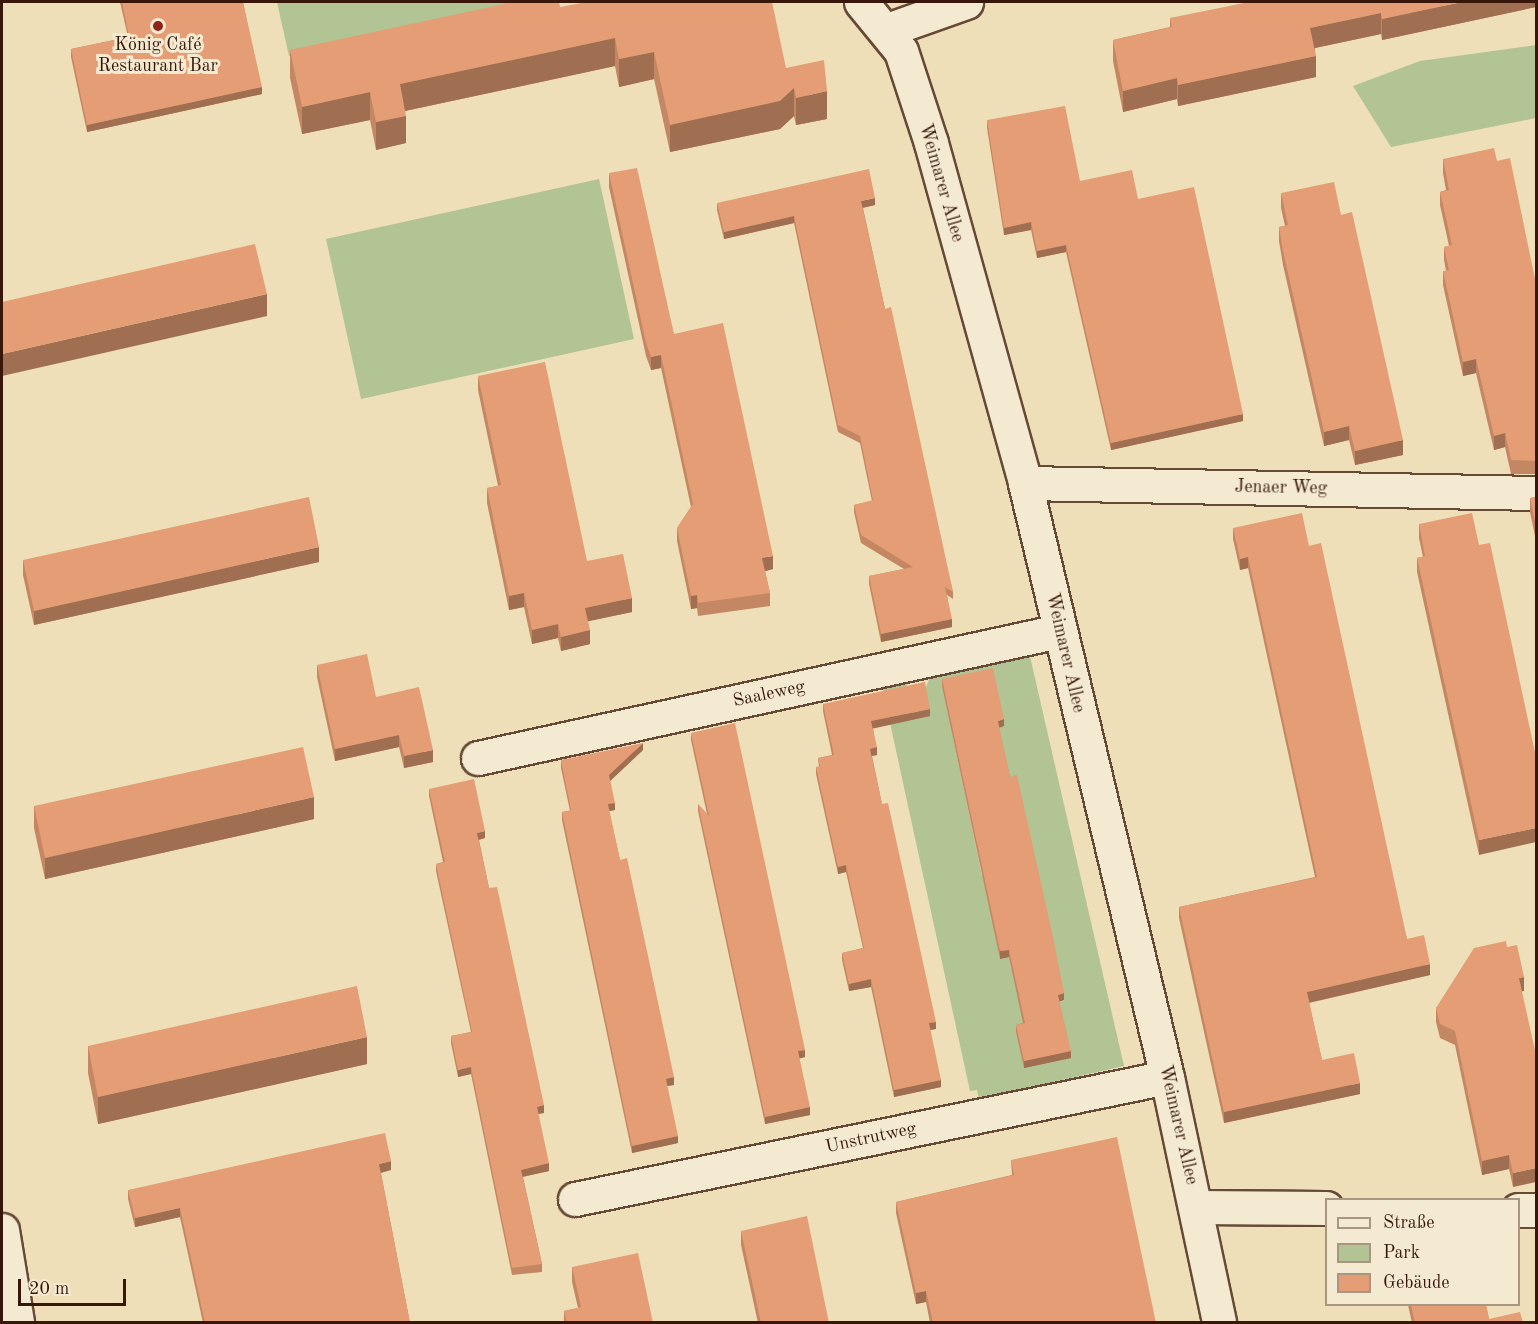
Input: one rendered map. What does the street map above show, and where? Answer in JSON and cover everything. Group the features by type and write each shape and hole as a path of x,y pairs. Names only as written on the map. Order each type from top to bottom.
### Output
{"street":[{"name":"Weimarer Allee","path":"861,2 887,30 901,51 931,143 1025,483 1167,1077 1219,1323"},
{"path":"887,30 966,2"},
{"name":"Jenaer Weg","path":"1025,483 1536,493"},
{"name":"Saaleweg","path":"478,758 1059,631"},
{"name":"Unstrutweg","path":"575,1199 1167,1077"},
{"path":"1196,1207 1325,1208"},
{"path":"1520,1209 1536,1210"},
{"path":"2,1230 17,1323"}],"green space":[{"path":"277,2 557,2 289,56"},
{"path":"1536,45 1536,118 1391,147 1353,86 1420,61"},
{"path":"599,179 634,339 361,399 326,239"},
{"path":"1029,652 1124,1066 979,1099 977,1090 970,1091 882,686 906,681 914,719 931,674","holes":["1004,726 998,728 1064,1001 1058,1002 1009,957 1000,958 994,928 991,874 982,876 953,737"]}],"building":[{"path":"122,2 243,2 262,87 87,125 71,49 129,37"},
{"path":"513,2 559,2 560,7 587,2 772,2 786,68 824,60 827,91 796,98 794,88 780,101 670,125 654,52 619,59 615,38 400,84 406,116 376,122 370,92 302,107 290,50"},
{"path":"1249,2 1462,2 1382,19 1381,13 1310,28 1316,56 1178,85 1177,78 1123,91 1113,40 1172,27 1170,18"},
{"path":"1065,106 1080,181 1132,170 1138,199 1194,187 1243,414 1111,443 1066,245 1037,251 1031,222 1004,228 987,120"},
{"path":"1494,148 1497,161 1510,158 1536,284 1536,461 1511,460 1505,433 1494,436 1476,359 1463,362 1443,271 1449,270 1444,247 1452,245 1440,192 1449,190 1443,159"},
{"path":"637,168 674,334 723,323 773,556 762,558 770,593 698,603 697,595 691,596 677,528 693,504 661,355 651,357 646,343 609,173"},
{"path":"869,169 875,198 861,201 885,309 891,307 953,592 945,587 952,619 881,634 869,576 913,567 861,535 854,505 873,500 860,436 838,425 794,216 724,232 717,203"},
{"path":"1334,182 1341,215 1352,212 1403,440 1355,451 1349,426 1324,432 1279,227 1288,225 1281,193"},
{"path":"255,244 267,294 2,354 2,302"},
{"path":"545,362 587,561 623,554 632,598 585,608 590,630 561,637 558,624 532,630 524,593 509,596 487,488 501,485 478,376"},
{"path":"309,497 319,547 34,611 23,560"},
{"path":"1536,497 1536,527 1530,498"},
{"path":"1302,513 1309,546 1321,543 1407,939 1424,935 1430,964 1307,992 1322,1060 1354,1053 1360,1083 1224,1112 1179,907 1317,877 1248,557 1240,559 1233,528"},
{"path":"1472,513 1479,545 1490,543 1536,757 1536,828 1479,840 1417,558 1425,556 1419,524"},
{"path":"367,654 376,697 419,687 433,750 404,756 399,735 335,749 317,665"},
{"path":"993,668 1004,719 998,721 1010,777 1017,775 1053,937 1064,993 1058,995 1071,1051 1024,1061 1016,1025 1025,1023 1009,950 1000,951 942,679"},
{"path":"925,682 930,709 871,721 877,747 870,749 882,804 888,803 936,1022 929,1023 941,1080 894,1090 871,979 849,984 842,953 864,948 846,865 838,867 816,767 820,766 818,758 834,755 823,704"},
{"path":"735,723 805,1050 798,1051 810,1107 765,1117 698,804 709,816 691,733"},
{"path":"643,743 609,775 615,803 608,804 620,860 627,858 674,1077 666,1079 678,1136 632,1146 562,812 571,810 561,760"},
{"path":"303,747 314,797 45,858 34,806"},
{"path":"474,779 485,831 477,833 489,888 497,887 544,1105 537,1107 549,1163 521,1170 542,1264 512,1268 471,1067 458,1070 451,1036 472,1032 436,864 445,862 429,789"},
{"path":"1506,941 1507,947 1517,945 1524,977 1519,978 1536,1055 1536,1168 1513,1173 1509,1155 1482,1161 1455,1031 1440,1024 1436,1008 1474,948"},
{"path":"357,986 367,1037 98,1097 88,1046"},
{"path":"385,1133 391,1161 379,1164 410,1323 205,1323 180,1208 135,1218 128,1190"},
{"path":"1117,1137 1156,1323 933,1323 926,1291 916,1293 896,1202 1014,1175 1011,1160"},
{"path":"807,1216 829,1323 761,1323 741,1231"},
{"path":"638,1253 653,1323 567,1323 564,1311 581,1307 572,1267"},
{"path":"1411,1306 1486,1306 1489,1319 1520,1312 1523,1323 1415,1323"}],"place":[{"name":"König Café Restaurant Bar","path":"158,26"}]}
